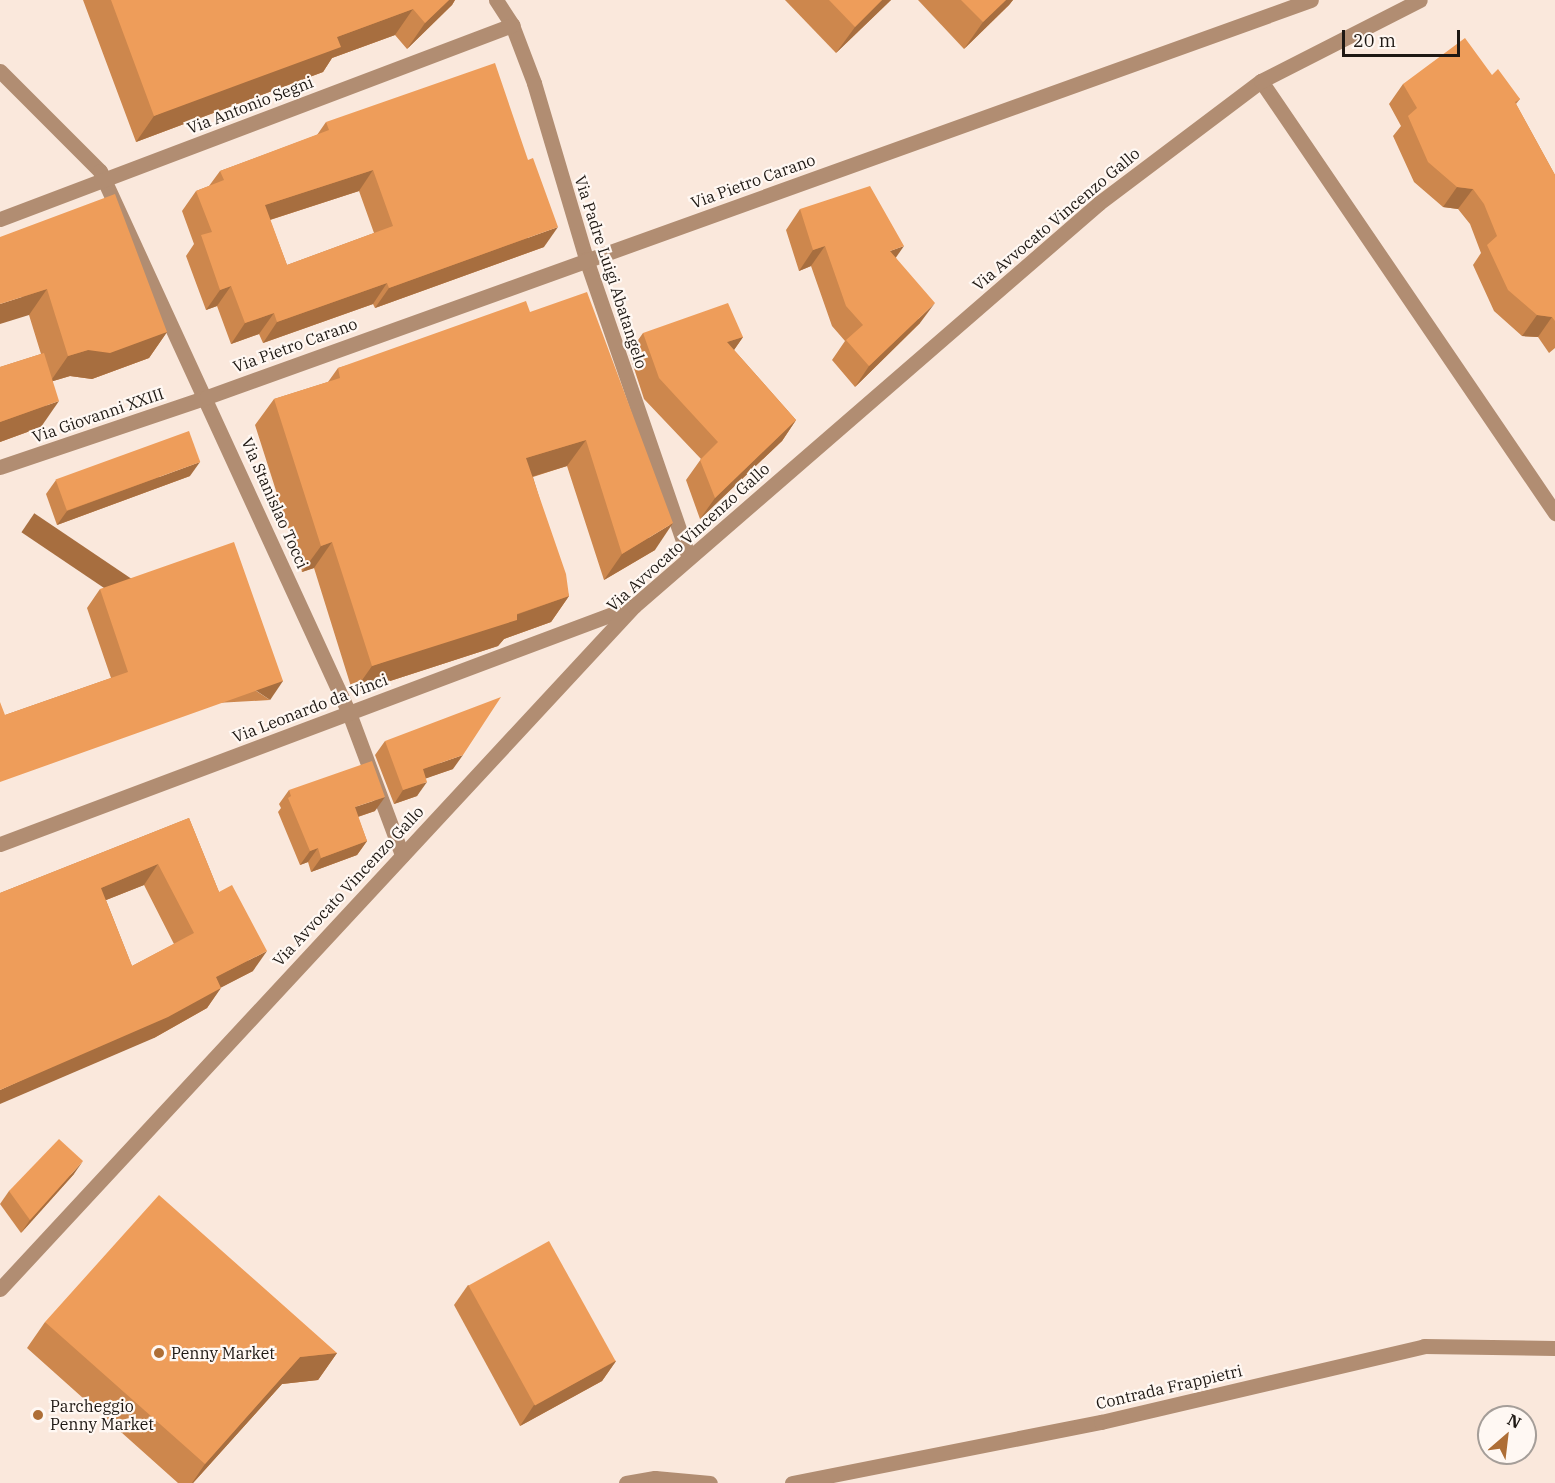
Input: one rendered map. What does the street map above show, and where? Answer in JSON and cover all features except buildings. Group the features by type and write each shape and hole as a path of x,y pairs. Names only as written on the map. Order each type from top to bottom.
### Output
{"street":[{"name":"Via Padre Luigi Abatangelo","path":"496,0 512,25 534,83 586,259 689,558"},
{"name":"Via Pietro Carano","path":"207,397 1311,0"},
{"name":"Via Avvocato Vincenzo Gallo","path":"0,1289 634,606 1099,203 1261,81 1420,0"},
{"name":"Via Antonio Segni","path":"0,219 102,175 512,25"},
{"name":"Via Stanislao Tocci","path":"0,71 102,175 207,397 350,713 402,855"},
{"path":"1261,81 1555,513"},
{"name":"Via Giovanni XXIII","path":"0,466 207,397"},
{"name":"Via Leonardo da Vinci","path":"0,844 634,606"},
{"name":"Contrada Frappietri","path":"792,1483 1101,1422 1425,1346 1555,1348"},
{"path":"626,1483 655,1478 710,1483"}],"place":[{"name":"Penny Market","path":"159,1353"},
{"name":"Parcheggio Penny Market","path":"38,1415"}]}
